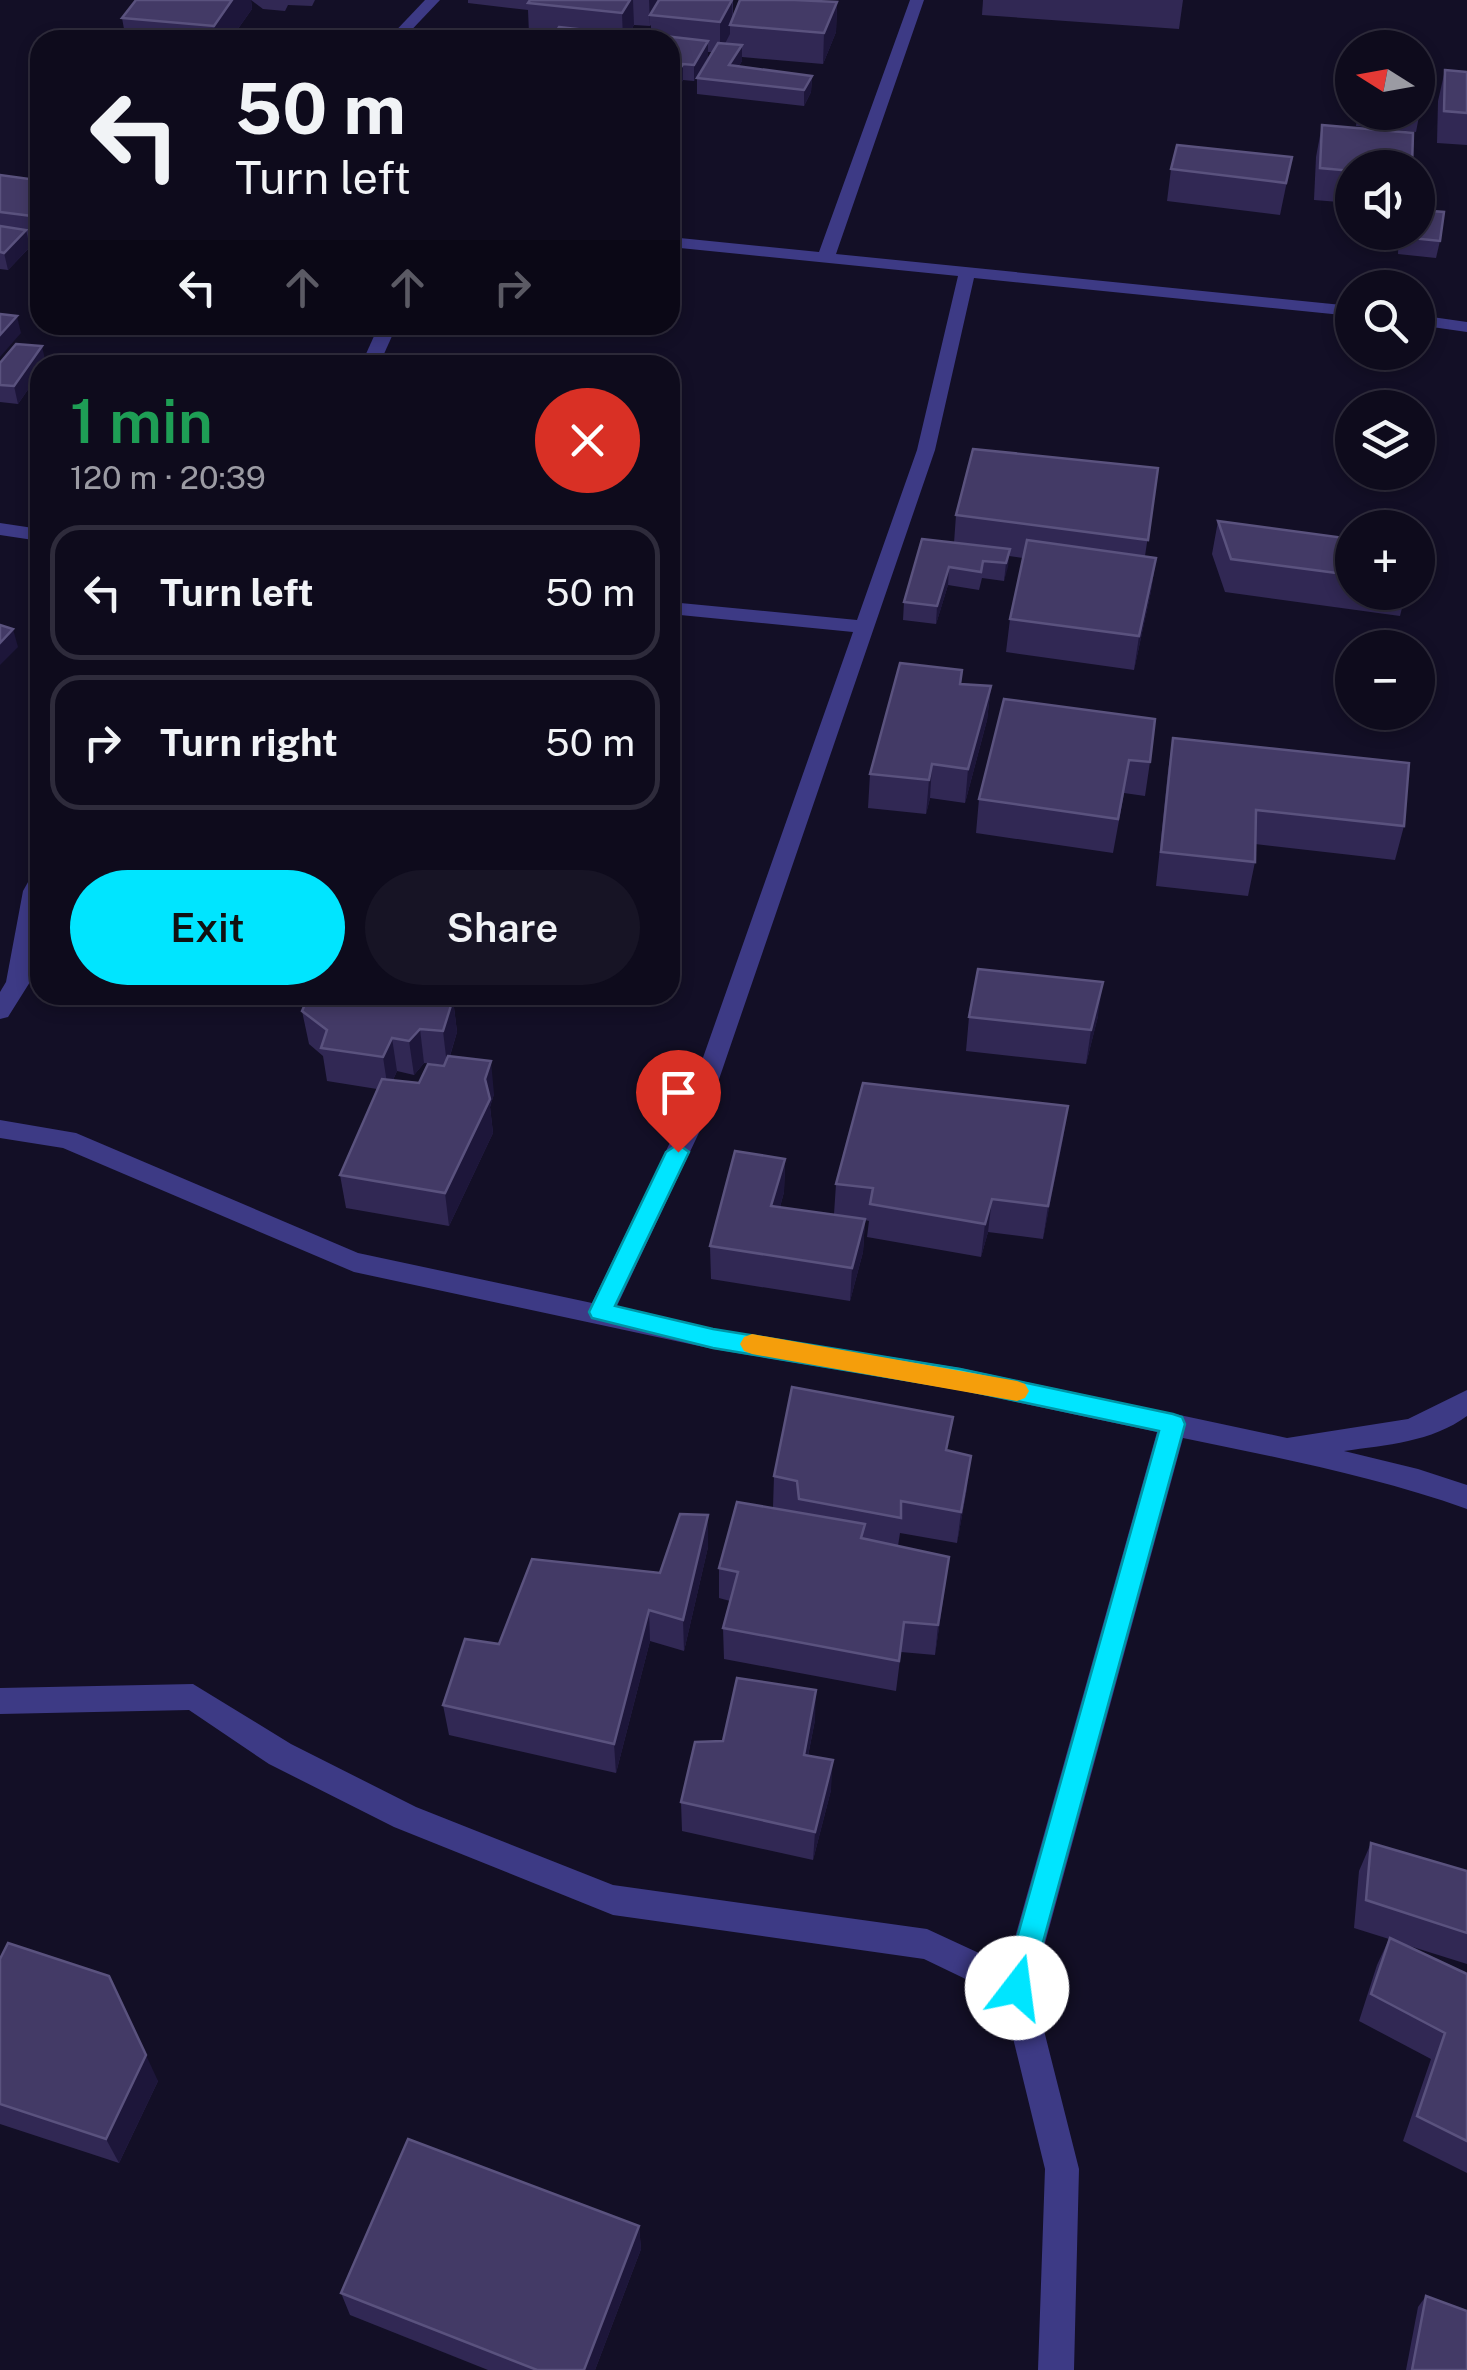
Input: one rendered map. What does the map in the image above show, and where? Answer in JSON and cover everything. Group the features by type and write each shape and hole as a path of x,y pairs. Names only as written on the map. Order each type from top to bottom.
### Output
{"street":[{"path":"404,30 433,0"},
{"path":"826,257 917,0"},
{"path":"680,243 1335,309"},
{"path":"601,1312 693,1120 926,450 967,272"},
{"path":"1435,322 1467,326"},
{"path":"0,529 30,534"},
{"path":"680,609 863,628"},
{"path":"0,1010 18,982 30,912"},
{"path":"0,1129 67,1139 354,1262 713,1338 960,1379 1286,1448 1418,1480 1467,1497"},
{"path":"1286,1448 1410,1430 1467,1401"},
{"path":"1056,2370 1062,2168 1017,1988 1173,1424"},
{"path":"0,1701 192,1698 280,1754 405,1817 614,1900 927,1944 1017,1988"}],"building":[{"path":"136,0 232,0 214,26 122,18"},
{"path":"630,0 622,13 528,3"},
{"path":"659,0 732,0 720,22 650,15"},
{"path":"740,0 837,2 824,33 730,25"},
{"path":"680,38 708,41 694,65 683,64 680,69"},
{"path":"718,43 742,45 729,65 812,76 804,90 697,78"},
{"path":"1445,70 1467,72 1467,113 1444,111"},
{"path":"1322,125 1335,126 1335,130 1413,133 1413,150 1335,150 1335,169 1320,168"},
{"path":"1177,145 1292,157 1286,183 1171,169"},
{"path":"0,175 29,179 30,216 0,212"},
{"path":"1435,211 1444,212 1440,241 1435,240"},
{"path":"0,226 26,230 4,253 0,252"},
{"path":"0,314 17,316 0,335"},
{"path":"16,344 42,346 36,355 30,355 30,363 14,386 0,385 0,363"},
{"path":"973,449 1158,468 1148,540 956,515"},
{"path":"1218,521 1335,537 1335,573 1231,559"},
{"path":"922,539 1010,549 1006,563 983,561 981,572 949,567 937,606 904,602"},
{"path":"1027,540 1156,558 1139,636 1010,619"},
{"path":"0,625 13,629 0,643"},
{"path":"900,663 962,670 960,684 991,686 968,769 932,764 929,780 870,774"},
{"path":"1004,699 1155,719 1150,762 1129,760 1118,819 979,799"},
{"path":"1173,738 1409,763 1404,826 1256,810 1255,862 1161,852"},
{"path":"978,969 1103,982 1091,1030 969,1017"},
{"path":"305,1005 451,1005 443,1031 420,1029 409,1041 392,1038 383,1057 321,1048 327,1030 302,1011"},
{"path":"448,1056 491,1061 485,1079 490,1099 445,1193 340,1175 382,1079 419,1083 428,1064 444,1066"},
{"path":"863,1083 1068,1106 1048,1206 992,1199 985,1224 870,1204 873,1188 836,1184"},
{"path":"735,1151 785,1159 771,1206 865,1219 852,1268 710,1246"},
{"path":"792,1387 953,1417 946,1450 971,1456 961,1512 901,1501 901,1518 799,1499 797,1481 774,1476"},
{"path":"737,1502 865,1524 861,1538 949,1557 938,1625 904,1622 899,1661 723,1628 738,1572 719,1568"},
{"path":"680,1514 708,1515 683,1620 649,1610 614,1744 443,1705 465,1639 499,1644 532,1559 660,1573"},
{"path":"737,1678 816,1690 804,1755 833,1760 815,1832 681,1802 695,1742 723,1741"},
{"path":"1371,1843 1467,1871 1467,1933 1366,1900"},
{"path":"1390,1938 1467,1974 1467,2141 1417,2116 1445,2033 1371,1994"},
{"path":"8,1943 109,1976 146,2055 106,2139 0,2104 0,1959"},
{"path":"408,2139 639,2226 584,2370 537,2370 341,2293"},
{"path":"1426,2296 1467,2311 1467,2370 1412,2370"}],"slow traffic":[{"path":"752,1344 1017,1391"}],"route":[{"path":"678,1152 601,1312 713,1338 960,1379 1173,1424 1017,1988"}]}
